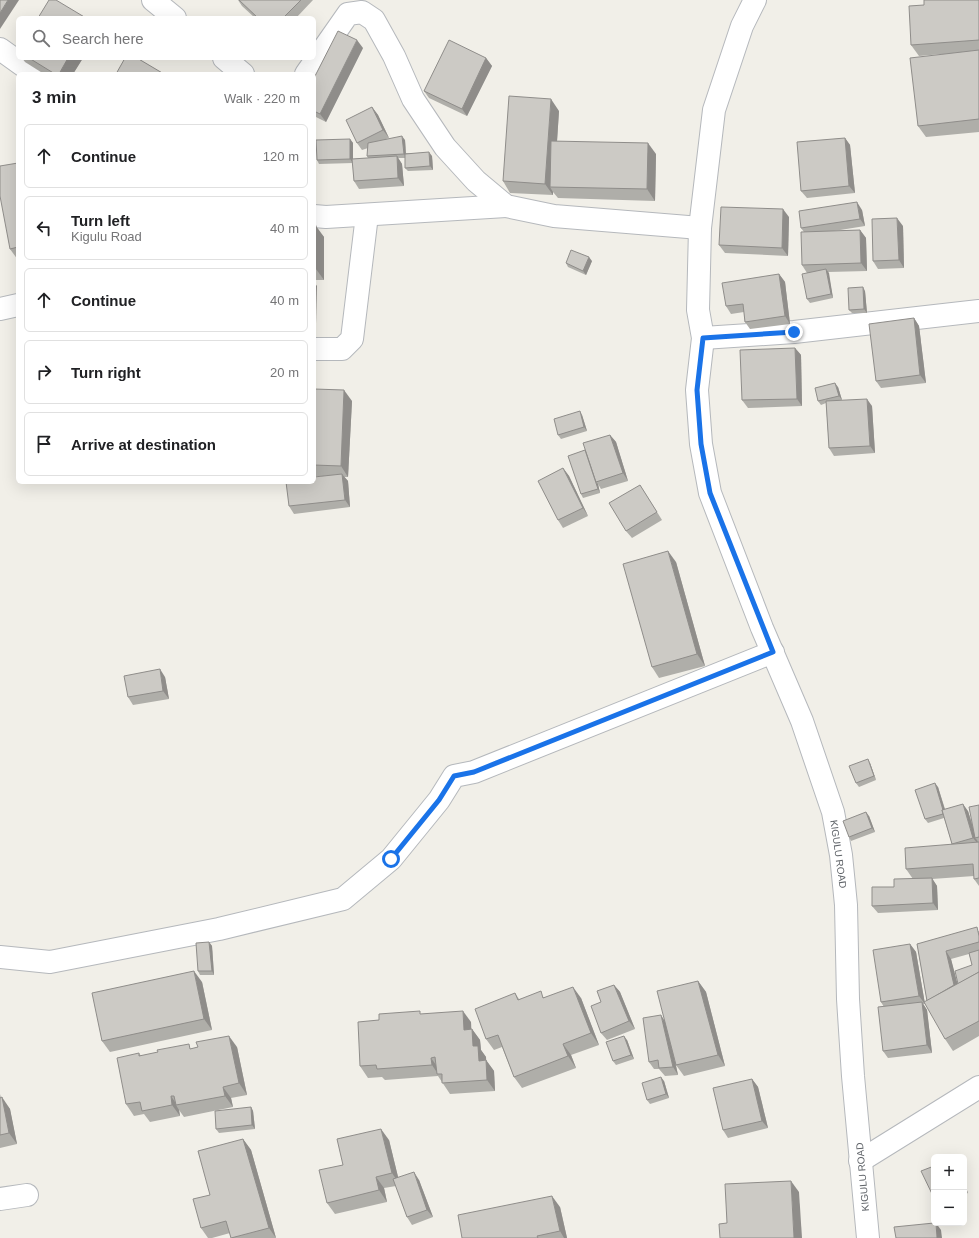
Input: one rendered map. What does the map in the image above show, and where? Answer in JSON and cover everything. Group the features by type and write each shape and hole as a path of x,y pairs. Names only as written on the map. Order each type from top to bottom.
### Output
{"street":[{"path":"153,0 173,16"},
{"name":"KIGULU ROAD","path":"755,0 742,26 714,110 700,228 698,310 703,338 697,390 701,444 710,493 802,721 833,812 846,905 848,999 853,1076 868,1238"},
{"path":"316,60 348,14 362,12 374,20 394,56 413,99 444,147 476,181 506,206"},
{"path":"0,49 32,72"},
{"path":"226,60 241,72"},
{"path":"307,72 316,60"},
{"path":"316,216 326,217 506,206 554,216 700,228"},
{"path":"316,349 342,349 352,339 367,214"},
{"path":"0,309 16,305"},
{"path":"703,338 794,332 979,311"},
{"path":"0,957 50,962 219,929 343,899 391,859 439,800 454,776 474,772 773,652"},
{"path":"860,1161 979,1086"},
{"path":"0,1199 27,1195"}],"building":[{"path":"0,0 8,0 0,13"},
{"path":"49,0 56,0 83,16 39,16"},
{"path":"239,0 301,0 285,16 256,16"},
{"path":"924,0 979,0 979,40 911,45 909,6 924,5"},
{"path":"338,31 357,40 320,114 316,112 316,74"},
{"path":"449,40 486,58 462,109 424,91"},
{"path":"979,50 979,119 918,126 910,58"},
{"path":"32,60 67,60 60,72 52,72"},
{"path":"124,60 140,60 161,72 117,72"},
{"path":"509,96 551,99 545,184 503,181"},
{"path":"372,107 383,130 357,143 346,120"},
{"path":"402,136 404,154 367,156 368,143"},
{"path":"845,138 849,186 801,191 797,142"},
{"path":"350,139 350,159 317,160 316,140"},
{"path":"551,141 648,143 647,189 550,187"},
{"path":"429,152 430,166 405,168 405,154"},
{"path":"397,156 398,178 354,181 352,159"},
{"path":"16,163 16,248 10,249 0,196 0,166"},
{"path":"857,202 860,219 801,228 799,211"},
{"path":"721,207 783,209 782,248 719,245"},
{"path":"897,218 899,260 873,261 872,219"},
{"path":"860,230 861,263 802,265 801,232"},
{"path":"571,250 589,257 583,271 566,263"},
{"path":"826,269 831,294 807,299 802,274"},
{"path":"779,274 785,316 745,322 743,304 726,306 722,283"},
{"path":"863,287 864,309 849,310 848,288"},
{"path":"914,318 920,375 876,381 869,324"},
{"path":"795,348 797,399 742,400 740,350"},
{"path":"835,383 839,396 818,401 815,388"},
{"path":"316,389 344,390 341,466 316,465"},
{"path":"867,399 870,446 829,448 826,401"},
{"path":"580,411 584,427 558,435 554,419"},
{"path":"610,435 623,473 596,482 583,443"},
{"path":"585,450 598,489 581,494 568,456"},
{"path":"563,468 583,508 558,520 538,481"},
{"path":"342,474 345,500 289,506 286,484 316,484 316,477"},
{"path":"640,485 657,512 626,531 609,503"},
{"path":"668,551 697,654 652,667 623,564"},
{"path":"160,669 163,691 128,697 124,676"},
{"path":"868,759 874,776 856,783 849,766"},
{"path":"935,783 943,814 925,819 915,790"},
{"path":"963,804 973,838 952,844 942,810"},
{"path":"979,805 979,837 975,838 969,807"},
{"path":"866,812 872,828 849,837 843,821"},
{"path":"979,842 979,878 974,879 973,864 906,869 905,848"},
{"path":"932,878 933,903 872,906 872,887 894,887 894,879"},
{"path":"977,927 979,942 946,951 954,985 927,1001 917,944"},
{"path":"209,942 212,971 198,971 196,943"},
{"path":"910,944 919,996 881,1002 873,950"},
{"path":"979,950 979,972 958,984 955,971 972,965 969,953"},
{"path":"194,971 204,1019 102,1041 92,993"},
{"path":"979,972 979,1021 945,1039 924,1002"},
{"path":"698,981 718,1055 676,1065 657,991"},
{"path":"614,985 629,1021 601,1033 591,1006 601,1002 597,991"},
{"path":"573,987 591,1033 563,1044 568,1056 514,1077 498,1035 486,1039 475,1009 515,993 518,1000 541,991 543,998"},
{"path":"922,1002 927,1045 883,1051 878,1007"},
{"path":"420,1011 420,1014 463,1011 464,1030 472,1029 473,1046 478,1046 479,1061 486,1060 487,1080 442,1083 442,1074 437,1074 435,1057 431,1058 432,1065 377,1069 376,1065 360,1066 358,1022 379,1020 379,1014"},
{"path":"661,1015 673,1067 659,1068 658,1060 649,1062 643,1018"},
{"path":"229,1036 239,1083 223,1087 225,1096 176,1105 174,1096 171,1096 172,1105 142,1111 140,1102 126,1104 117,1058 139,1053 139,1056 158,1052 157,1050 189,1044 190,1049 198,1047 196,1042"},
{"path":"624,1036 631,1055 613,1061 606,1042"},
{"path":"661,1077 666,1094 647,1100 642,1083"},
{"path":"752,1079 762,1121 723,1130 713,1088"},
{"path":"2,1097 9,1133 0,1135 0,1098"},
{"path":"251,1107 252,1125 216,1129 215,1111"},
{"path":"381,1129 392,1173 376,1177 379,1190 327,1203 319,1170 343,1165 337,1139"},
{"path":"243,1139 269,1228 231,1238 226,1221 201,1228 193,1199 210,1195 198,1151"},
{"path":"931,1167 931,1192 921,1171"},
{"path":"414,1172 427,1210 407,1217 393,1179"},
{"path":"791,1181 794,1238 720,1238 719,1224 727,1223 725,1184"},
{"path":"552,1196 560,1231 537,1236 538,1238 462,1238 458,1215"},
{"path":"931,1223 931,1226 936,1226 937,1238 896,1238 894,1227"}],"route":[{"path":"391,859 439,800 454,776 474,772 773,652 762,628 710,493 701,444 697,390 703,338 794,332"}]}
